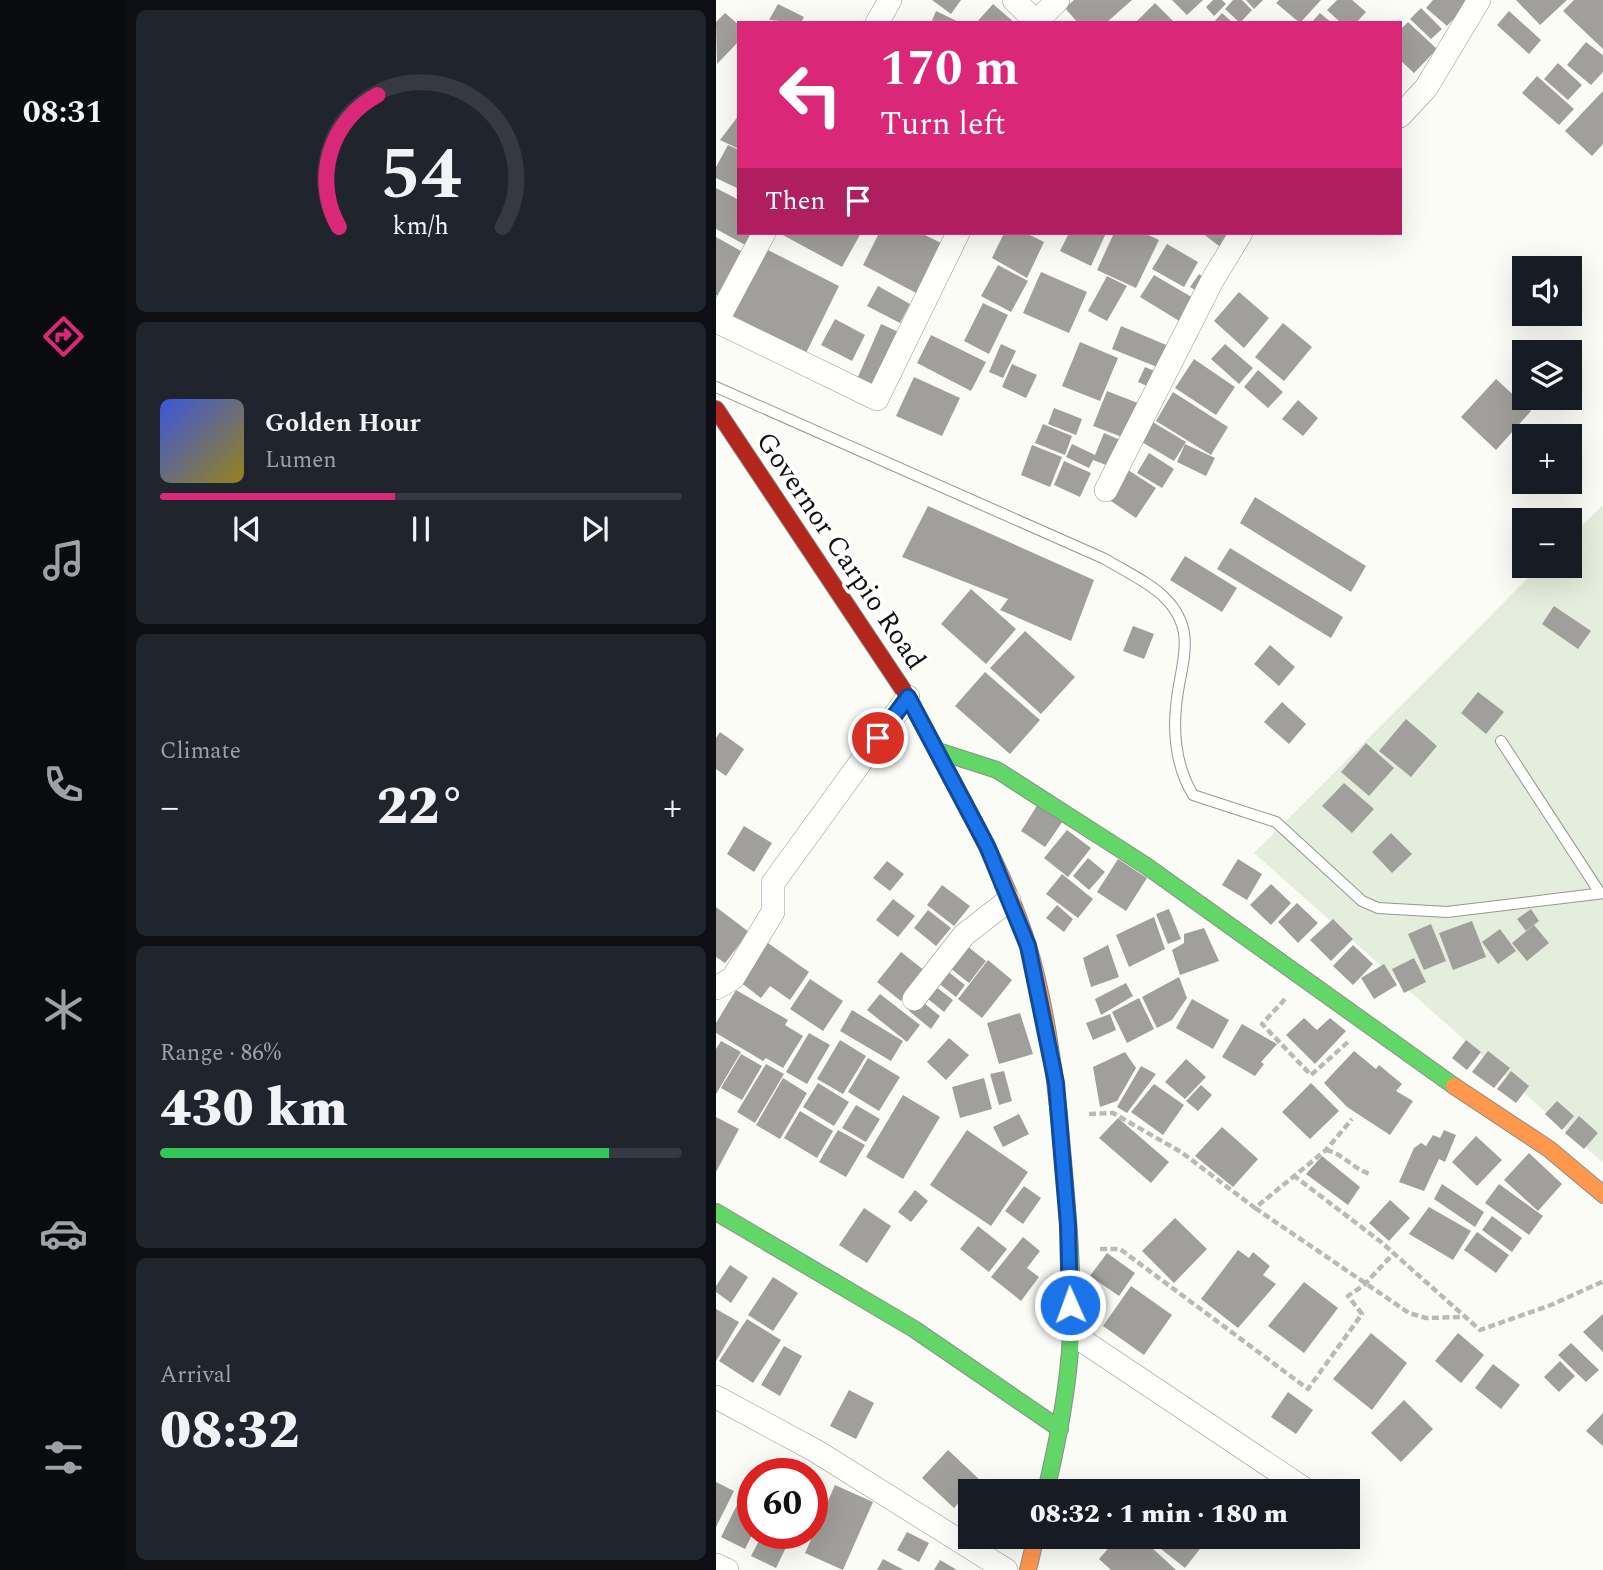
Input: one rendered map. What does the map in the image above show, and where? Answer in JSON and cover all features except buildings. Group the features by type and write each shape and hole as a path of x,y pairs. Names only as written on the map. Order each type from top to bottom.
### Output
{"main road":[{"name":"Governor Carpio Road","path":"716,409 908,697 987,846 1028,946 1060,1115 1069,1249 1071,1333 1060,1429 1049,1479"},
{"path":"938,751 997,770 1145,864 1464,1093 1549,1149 1603,1195"},
{"path":"716,1212 914,1329 1060,1429"},
{"path":"1028,1570 1033,1549"}],"street":[{"path":"878,21 890,0"},
{"path":"1014,0 1035,21"},
{"path":"1037,21 1058,0"},
{"path":"1402,114 1426,88 1479,0"},
{"path":"763,235 717,321 877,399 957,235"},
{"path":"1106,490 1213,279 1240,235"},
{"path":"716,988 733,978 773,912 773,883 908,697"},
{"path":"914,999 964,935 1009,900"},
{"path":"1071,1333 1290,1479"},
{"path":"716,1397 816,1451 1006,1570"},
{"path":"716,1565 728,1570"}],"lane":[{"path":"716,387 1106,559 1164,596 1184,626 1185,665 1176,705 1175,746 1193,795 1276,822 1368,905 1406,911 1447,912 1602,893 1501,741"}],"path":[{"path":"1294,992 1262,1024 1311,1075 1354,1036"},
{"path":"1060,1115 1113,1113 1181,1152 1364,1285 1417,1317 1463,1317"},
{"path":"1255,1208 1326,1150 1352,1119"},
{"path":"1326,1150 1335,1152 1362,1172 1370,1174"},
{"path":"1293,1175 1394,1254 1474,1327 1485,1330 1603,1281"},
{"path":"1069,1249 1120,1249 1309,1389 1362,1314 1348,1296 1364,1285 1394,1254"}],"green space":[{"path":"1604,507 1603,1163 1254,853 1528,578 1582,578 1582,525"}],"traffic: fast":[{"path":"938,751 997,770 1145,865 1454,1086"},
{"path":"1049,1479 1068,1373 1072,1306 1059,1115"},
{"path":"716,1212 914,1329 1060,1429"}],"traffic: slow":[{"path":"965,804 1000,874 1028,946 1047,1030 1059,1115"},
{"path":"1454,1086 1549,1149 1604,1195"},
{"path":"1028,1570 1033,1549"}],"traffic: jam":[{"path":"716,409 908,697 965,804"}],"route":[{"path":"878,738 908,697 987,846 1028,946 1060,1115 1068,1225 1070,1305"}]}
